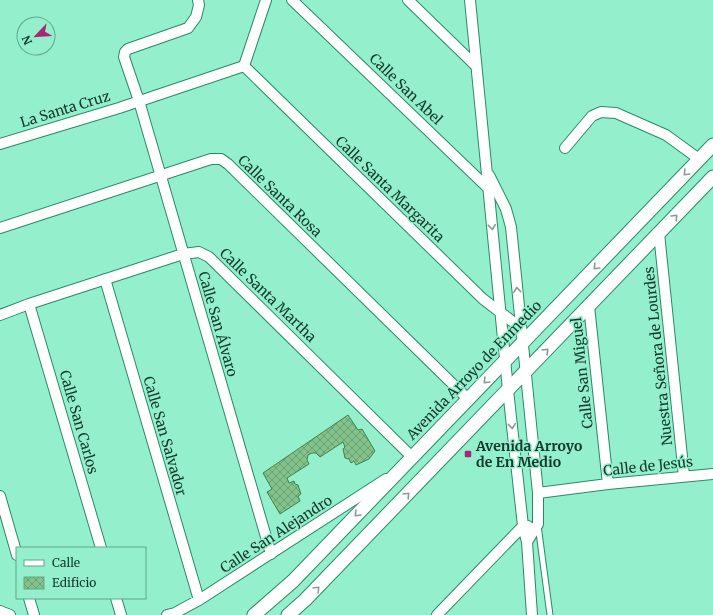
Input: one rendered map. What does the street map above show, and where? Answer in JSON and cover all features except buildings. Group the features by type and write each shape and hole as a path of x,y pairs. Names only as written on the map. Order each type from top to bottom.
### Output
{"street":[{"name":"Calle San Álvaro","path":"198,0 199,5 196,17 188,28 128,49 125,52 124,57 139,101 270,554"},
{"path":"244,66 266,0"},
{"name":"Calle San Abel","path":"292,0 488,188 501,198"},
{"path":"408,0 476,66"},
{"path":"470,0 508,390 523,526 527,542 532,615"},
{"name":"La Santa Cruz","path":"0,144 139,101 244,66"},
{"name":"Calle Santa Margarita","path":"244,66 483,299 521,328"},
{"path":"565,148 592,116 601,112 616,113 666,134 699,159"},
{"name":"Avenida Arroyo de Enmedio","path":"254,615 293,580 713,145"},
{"name":"Calle Santa Rosa","path":"0,228 211,159 221,159 228,164 468,399"},
{"path":"486,169 501,198 511,227 538,493 538,524 527,542"},
{"path":"288,615 305,600 713,177"},
{"name":"Nuestra Señora de Lourdes","path":"659,233 684,476"},
{"name":"Calle Santa Martha","path":"0,315 29,304 183,254 199,252 209,257 412,457"},
{"name":"Calle San Salvador","path":"105,279 199,600"},
{"name":"Calle San Carlos","path":"29,304 101,547"},
{"name":"Calle San Miguel","path":"589,306 608,484"},
{"name":"Calle San Alejandro","path":"167,615 175,613 199,600 398,472"},
{"name":"Calle de Jesús","path":"538,493 608,484 713,474"},
{"path":"0,496 16,552"},
{"path":"437,615 523,526 538,524"},
{"path":"29,599 34,615"},
{"path":"116,599 121,615"},
{"path":"0,611 10,615"}],"lane":[{"path":"538,524 550,615"}],"place":[{"name":"Avenida Arroyo de En Medio","path":"468,454"}]}
